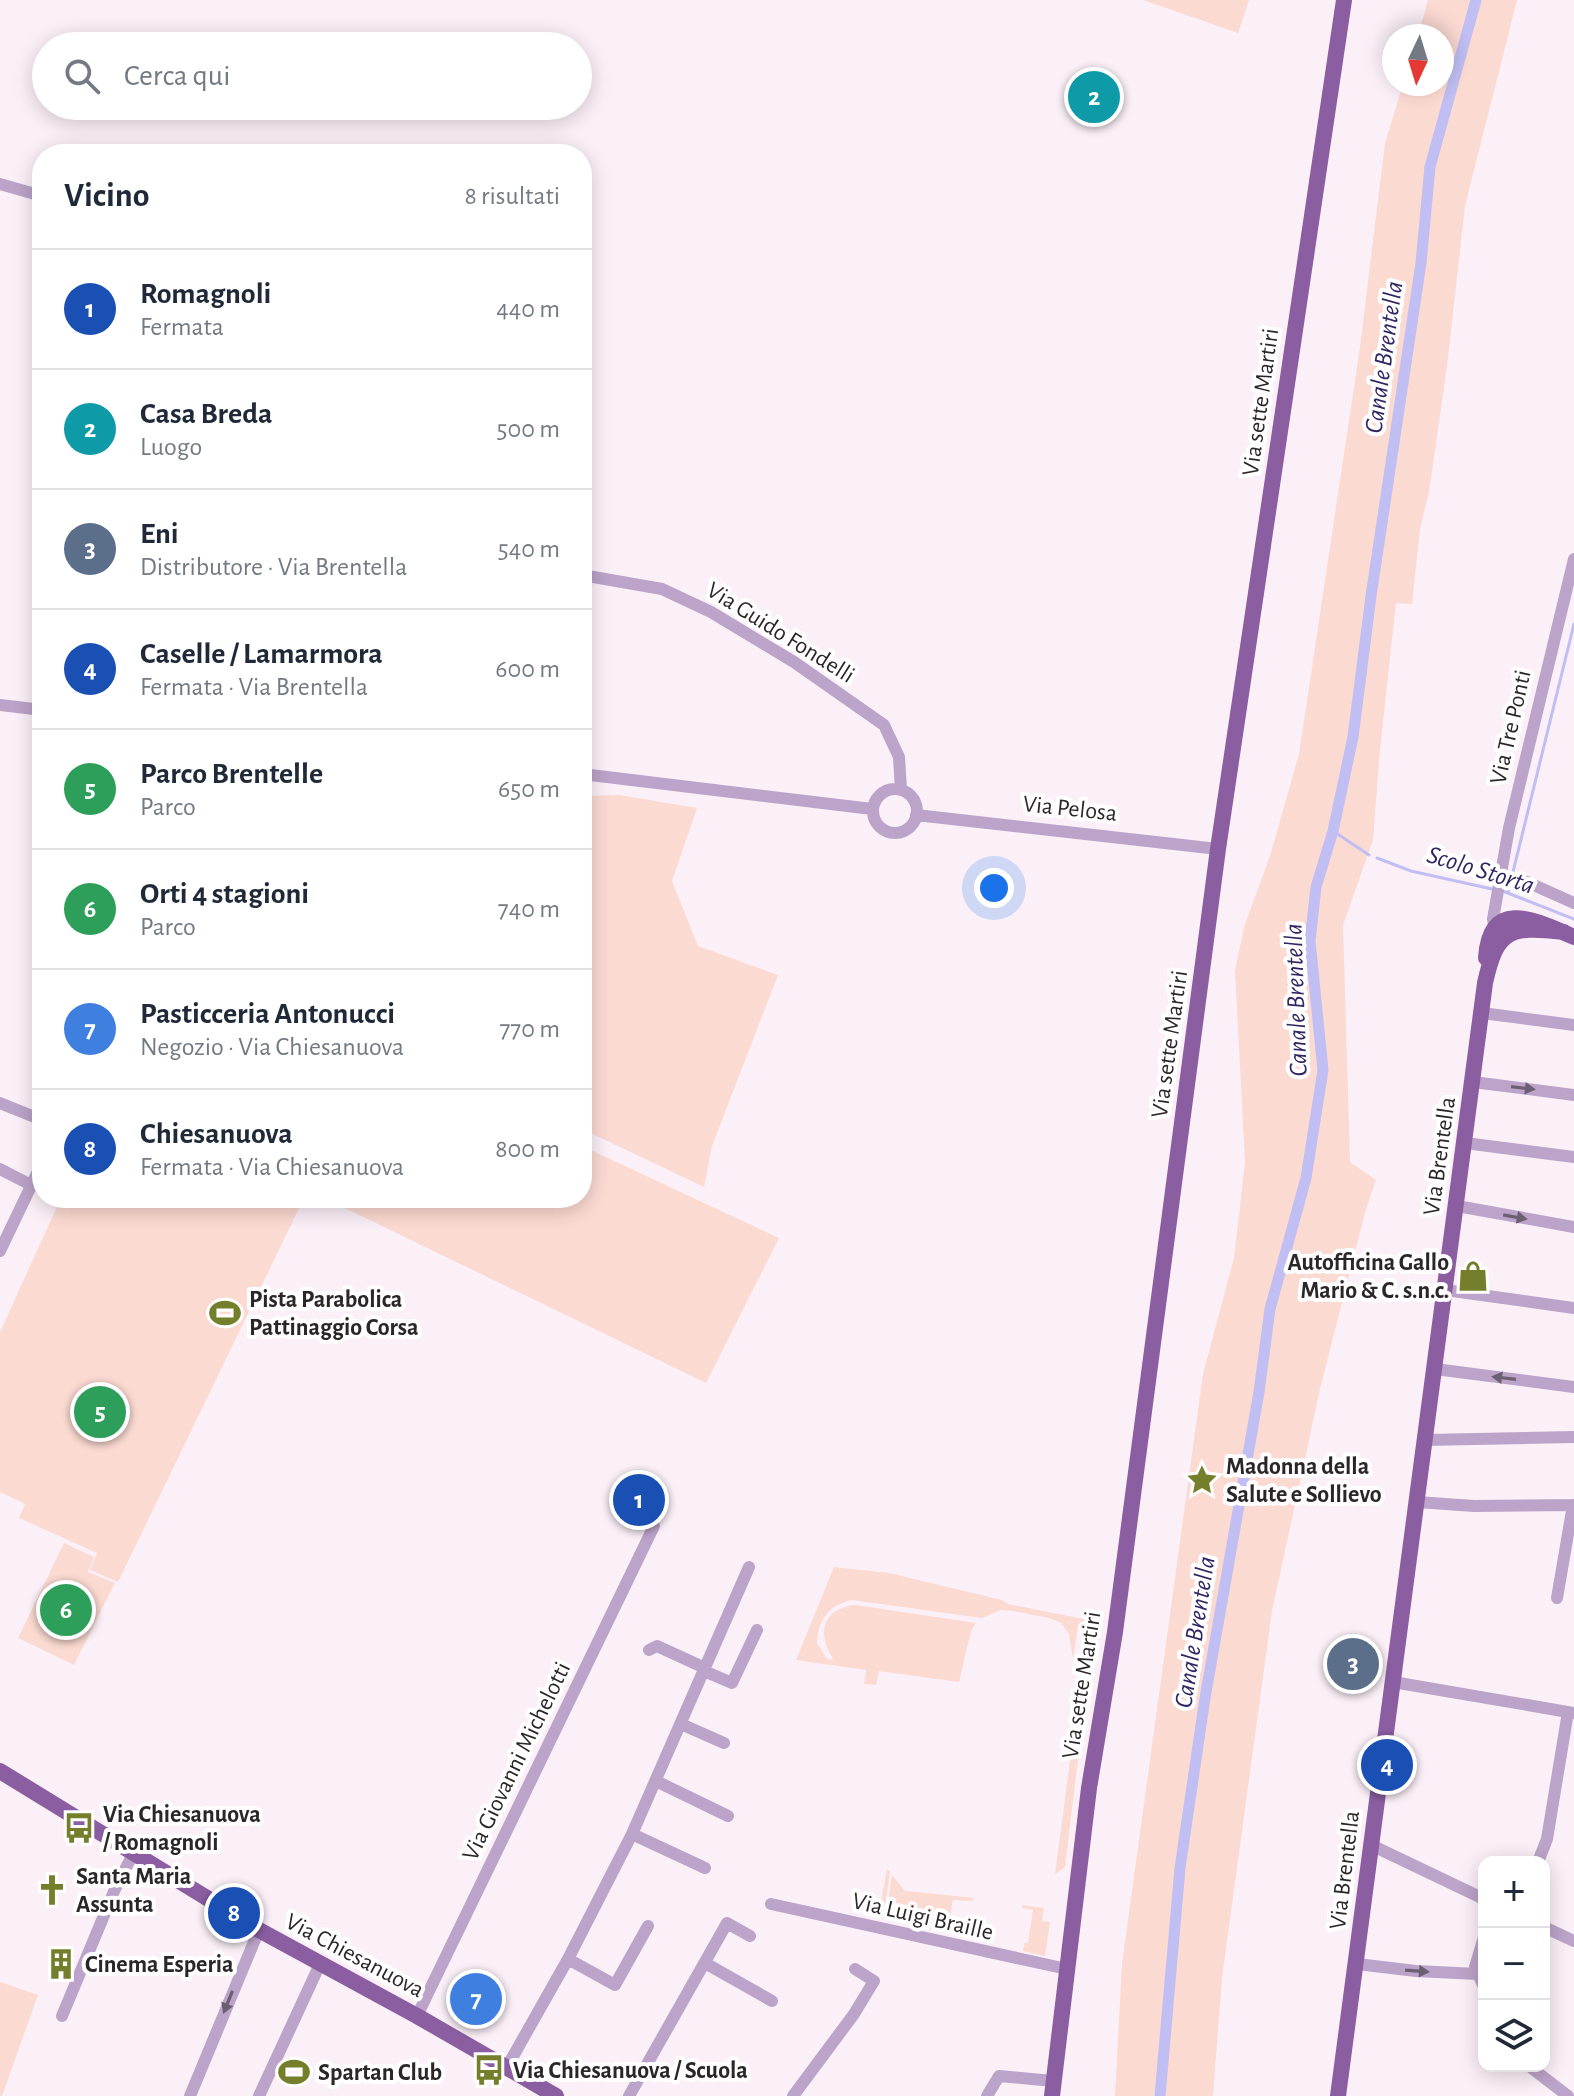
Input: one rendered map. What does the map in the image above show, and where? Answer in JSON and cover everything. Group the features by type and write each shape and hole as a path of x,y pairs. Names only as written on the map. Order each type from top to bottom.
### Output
{"main road":[{"name":"Via sette Martiri","path":"1052,2088 1089,1788 1117,1618 1218,849 1344,0"},
{"path":"1485,983 1489,934 1507,918 1535,920 1569,935"},
{"path":"1485,983 1496,946 1503,937 1536,930 1569,935"},
{"name":"Via Brentella","path":"1338,2096 1485,983"},
{"name":"Via Chiesanuova","path":"0,1771 259,1930 556,2096"}],"street":[{"path":"0,184 32,193"},
{"name":"Via Tre Ponti","path":"1498,889 1540,695 1574,559"},
{"name":"Via Guido Fondelli","path":"592,577 662,589 711,612 794,662 884,725 899,757 901,790"},
{"path":"0,705 32,709"},
{"path":"592,775 872,809"},
{"path":"901,790 914,802 916,815 906,830 893,833 883,830 876,823 872,809 881,793 901,790"},
{"name":"Via Pelosa","path":"916,815 1218,849"},
{"path":"1498,889 1519,881 1574,903"},
{"path":"1498,889 1535,920"},
{"path":"1496,946 1494,927 1498,889"},
{"path":"1494,927 1516,932"},
{"path":"1482,1013 1574,1025"},
{"path":"1473,1082 1574,1095"},
{"path":"0,1103 32,1116"},
{"path":"1465,1143 1574,1157"},
{"path":"0,1169 31,1185 0,1251"},
{"path":"1457,1206 1574,1227"},
{"path":"1445,1290 1574,1308"},
{"path":"1435,1369 1574,1387"},
{"path":"1425,1440 1574,1437"},
{"path":"1417,1502 1474,1506 1574,1505 1557,1598"},
{"name":"Via Giovanni Michelotti","path":"417,2016 654,1526"},
{"path":"507,2067 568,1959 632,1834 749,1567"},
{"path":"649,1650 657,1646 732,1683 757,1630"},
{"path":"1393,1682 1571,1712 1547,1839 1540,1856"},
{"path":"681,1724 724,1743"},
{"path":"656,1781 728,1816"},
{"path":"632,1834 705,1868"},
{"path":"1371,1845 1478,1896"},
{"path":"62,2016 115,1889 133,1854"},
{"name":"Via Luigi Braille","path":"771,1904 1067,1969"},
{"path":"629,2096 727,1923 750,1936"},
{"path":"568,1959 615,1985 648,1926"},
{"path":"1546,1928 1574,1941"},
{"path":"190,2096 259,1930"},
{"path":"1357,1964 1477,1974 1478,1954"},
{"path":"705,1963 772,2001"},
{"path":"259,2096 320,1964"},
{"path":"793,2096 854,2014 874,1981 855,1969"},
{"path":"1537,2072 1568,2096"},
{"path":"987,2096 999,2076 1052,2088"}],"shaded area":[{"path":"1143,0 1249,0 1238,33"},
{"path":"1428,0 1517,0 1465,206 1447,366 1429,492 1420,529 1412,604 1396,603 1373,840 1343,925 1350,1162 1376,1180 1320,1389 1272,1611 1222,1978 1213,2096 1115,2096 1122,1964 1203,1374 1234,1258 1245,1162 1235,971 1244,927 1270,856 1299,754 1360,347 1385,143 1399,96 1454,96 1454,24 1421,24"},
{"path":"619,795 697,808 672,881 698,946 778,975 712,1146 704,1187 592,1134 592,796"},
{"path":"592,1151 779,1238 706,1383 345,1208 592,1208"},
{"path":"56,1208 299,1208 118,1582 90,1570 97,1553 19,1518 25,1504 0,1492 0,1332"},
{"path":"64,1543 94,1557 88,1572 115,1583 74,1665 18,1638"},
{"path":"834,1567 889,1573 1008,1604 1103,1623 1093,1670 1081,1668 1087,1630 1078,1626 1073,1659 1069,1634 1061,1623 1049,1618 1001,1610 982,1618 852,1600 831,1609 822,1620 817,1643 827,1659 834,1660 825,1641 825,1624 829,1617 844,1607 855,1605 976,1623 971,1631 959,1682 879,1671 876,1685 864,1684 866,1670 796,1660"},
{"path":"1081,1679 1091,1683 1065,1867 1055,1874"},
{"path":"887,1869 890,1872 885,1906 892,1908 893,1903 888,1901 892,1875 905,1891 973,1898 973,1901 953,1900 947,1933 878,1917"},
{"path":"1022,1905 1044,1908 1042,1921 1050,1922 1045,1956 1023,1951 1024,1943 1028,1943 1033,1910 1022,1908"},
{"path":"0,1982 38,1995 2,2096 0,2096"}],"waterway":[{"name":"Canale Brentella","path":"1160,2096 1180,1868 1205,1698 1259,1392 1270,1309 1306,1178 1323,1070 1310,941 1316,887 1333,831 1353,737 1421,263 1430,167 1476,0"},
{"path":"1512,876 1574,624"},
{"name":"Scolo Storta","path":"1333,831 1369,855"},
{"name":"Scolo Storta","path":"1377,858 1411,871 1492,889"},
{"path":"1508,892 1510,884"},
{"name":"Scolo Storta","path":"1500,890 1574,919"}],"place":[{"name":"Casa Breda","path":"1094,97"},
{"name":"Autofficina Gallo Mario & C. s.n.c.","path":"1473,1276"},
{"name":"Pista Parabolica Pattinaggio Corsa","path":"225,1313"},
{"name":"Parco Brentelle","path":"100,1412"},
{"name":"Madonna della Salute e Sollievo","path":"1202,1480"},
{"name":"Romagnoli","path":"639,1500"},
{"name":"Orti 4 stagioni","path":"66,1610"},
{"name":"Eni","path":"1353,1664"},
{"name":"Caselle / Lamarmora","path":"1387,1765"},
{"name":"Via Chiesanuova / Romagnoli","path":"79,1828"},
{"name":"Santa Maria Assunta","path":"52,1890"},
{"name":"Chiesanuova","path":"234,1913"},
{"name":"Cinema Esperia","path":"61,1964"},
{"name":"Pasticceria Antonucci","path":"476,1999"},
{"name":"Via Chiesanuova / Scuola","path":"489,2070"},
{"name":"Spartan Club","path":"294,2072"}]}
